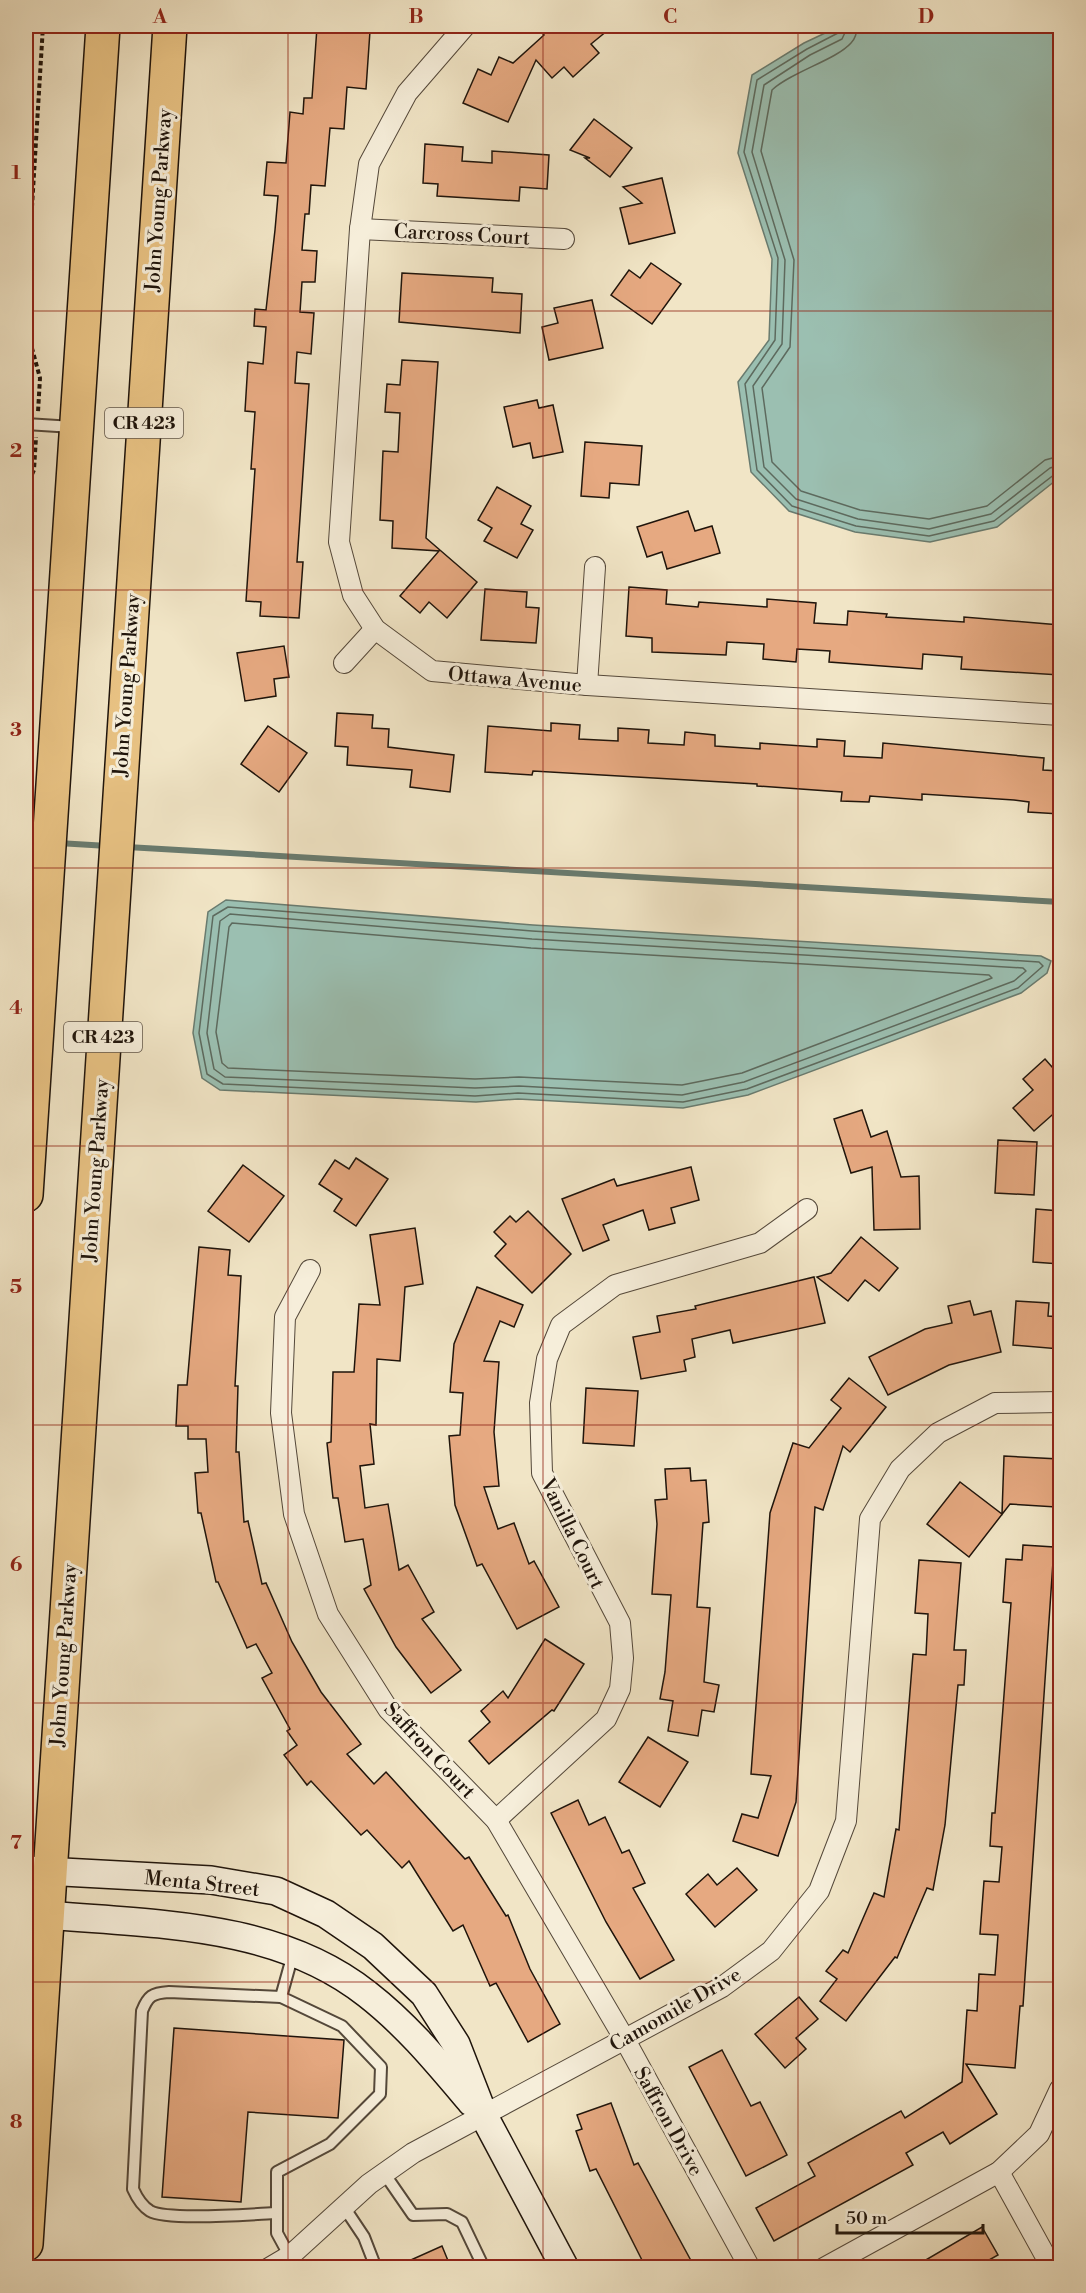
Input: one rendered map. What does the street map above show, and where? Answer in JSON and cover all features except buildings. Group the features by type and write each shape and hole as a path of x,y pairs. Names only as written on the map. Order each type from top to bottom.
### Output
{"highway":[{"name":"CR 423","path":"26,1195 103,26"},
{"name":"John Young Parkway","path":"26,2244 37,1871 118,821 170,26"}],"street":[{"name":"Ottawa Avenue","path":"457,28 407,93 369,164 360,229 339,542 352,595 375,629 432,671 587,685 1060,715"},
{"name":"Carcross Court","path":"360,229 564,239"},
{"path":"587,685 595,567"},
{"path":"344,663 375,629"},
{"name":"Vanilla Court","path":"496,1820 606,1719 620,1689 623,1658 620,1623 542,1473 540,1403 548,1359 561,1325 615,1285 760,1243 807,1209"},
{"name":"Saffron Court","path":"310,1270 285,1317 281,1413 297,1525 328,1614 388,1709 496,1820"},
{"name":"Camomile Drive","path":"269,2268 293,2261 344,2207 384,2173 413,2153 722,1987 771,1951 819,1891 846,1821 870,1519 900,1469 938,1433 995,1403 1060,1402"},
{"name":"Saffron Drive","path":"496,1820 624,2038 750,2268"},
{"name":"Menta Street","path":"37,1871 211,1880 276,1892 326,1914 373,1946 424,1994 456,2044 484,2116 565,2268"},
{"name":"Menta Street","path":"36,1914 195,1928 265,1942 321,1966 365,1992 417,2038 484,2116"},
{"path":"824,2268 999,2172 1039,2134 1060,2089"},
{"path":"999,2172 1052,2268"}],"lane":[{"path":"26,424 76,427"},
{"path":"281,1997 293,1954"},
{"path":"277,2213 171,2215 152,2212 139,2201 133,2189 142,2011 147,1999 153,1993 281,1997 342,2026 381,2067 380,2094 330,2144 277,2172 277,2213 277,2234 293,2261"},
{"path":"384,2173 413,2215 447,2214 462,2222 484,2268"},
{"path":"344,2207 364,2237 376,2268"}],"path":[{"path":"26,305 43,26"},
{"path":"26,326 40,378 34,470 26,488"}],"water":[{"path":"840,26 1060,26 1060,477 997,527 930,542 855,532 789,511 751,472 738,382 769,340 772,259 738,153 752,75 804,43"},
{"path":"226,900 533,925 1041,956 1051,961 1047,973 1021,993 748,1095 683,1108 518,1099 476,1102 220,1090 202,1078 193,1033 208,912"}],"waterway":[{"path":"26,841 39,842"},
{"path":"58,843 108,846"},
{"path":"127,847 1060,902"}]}
